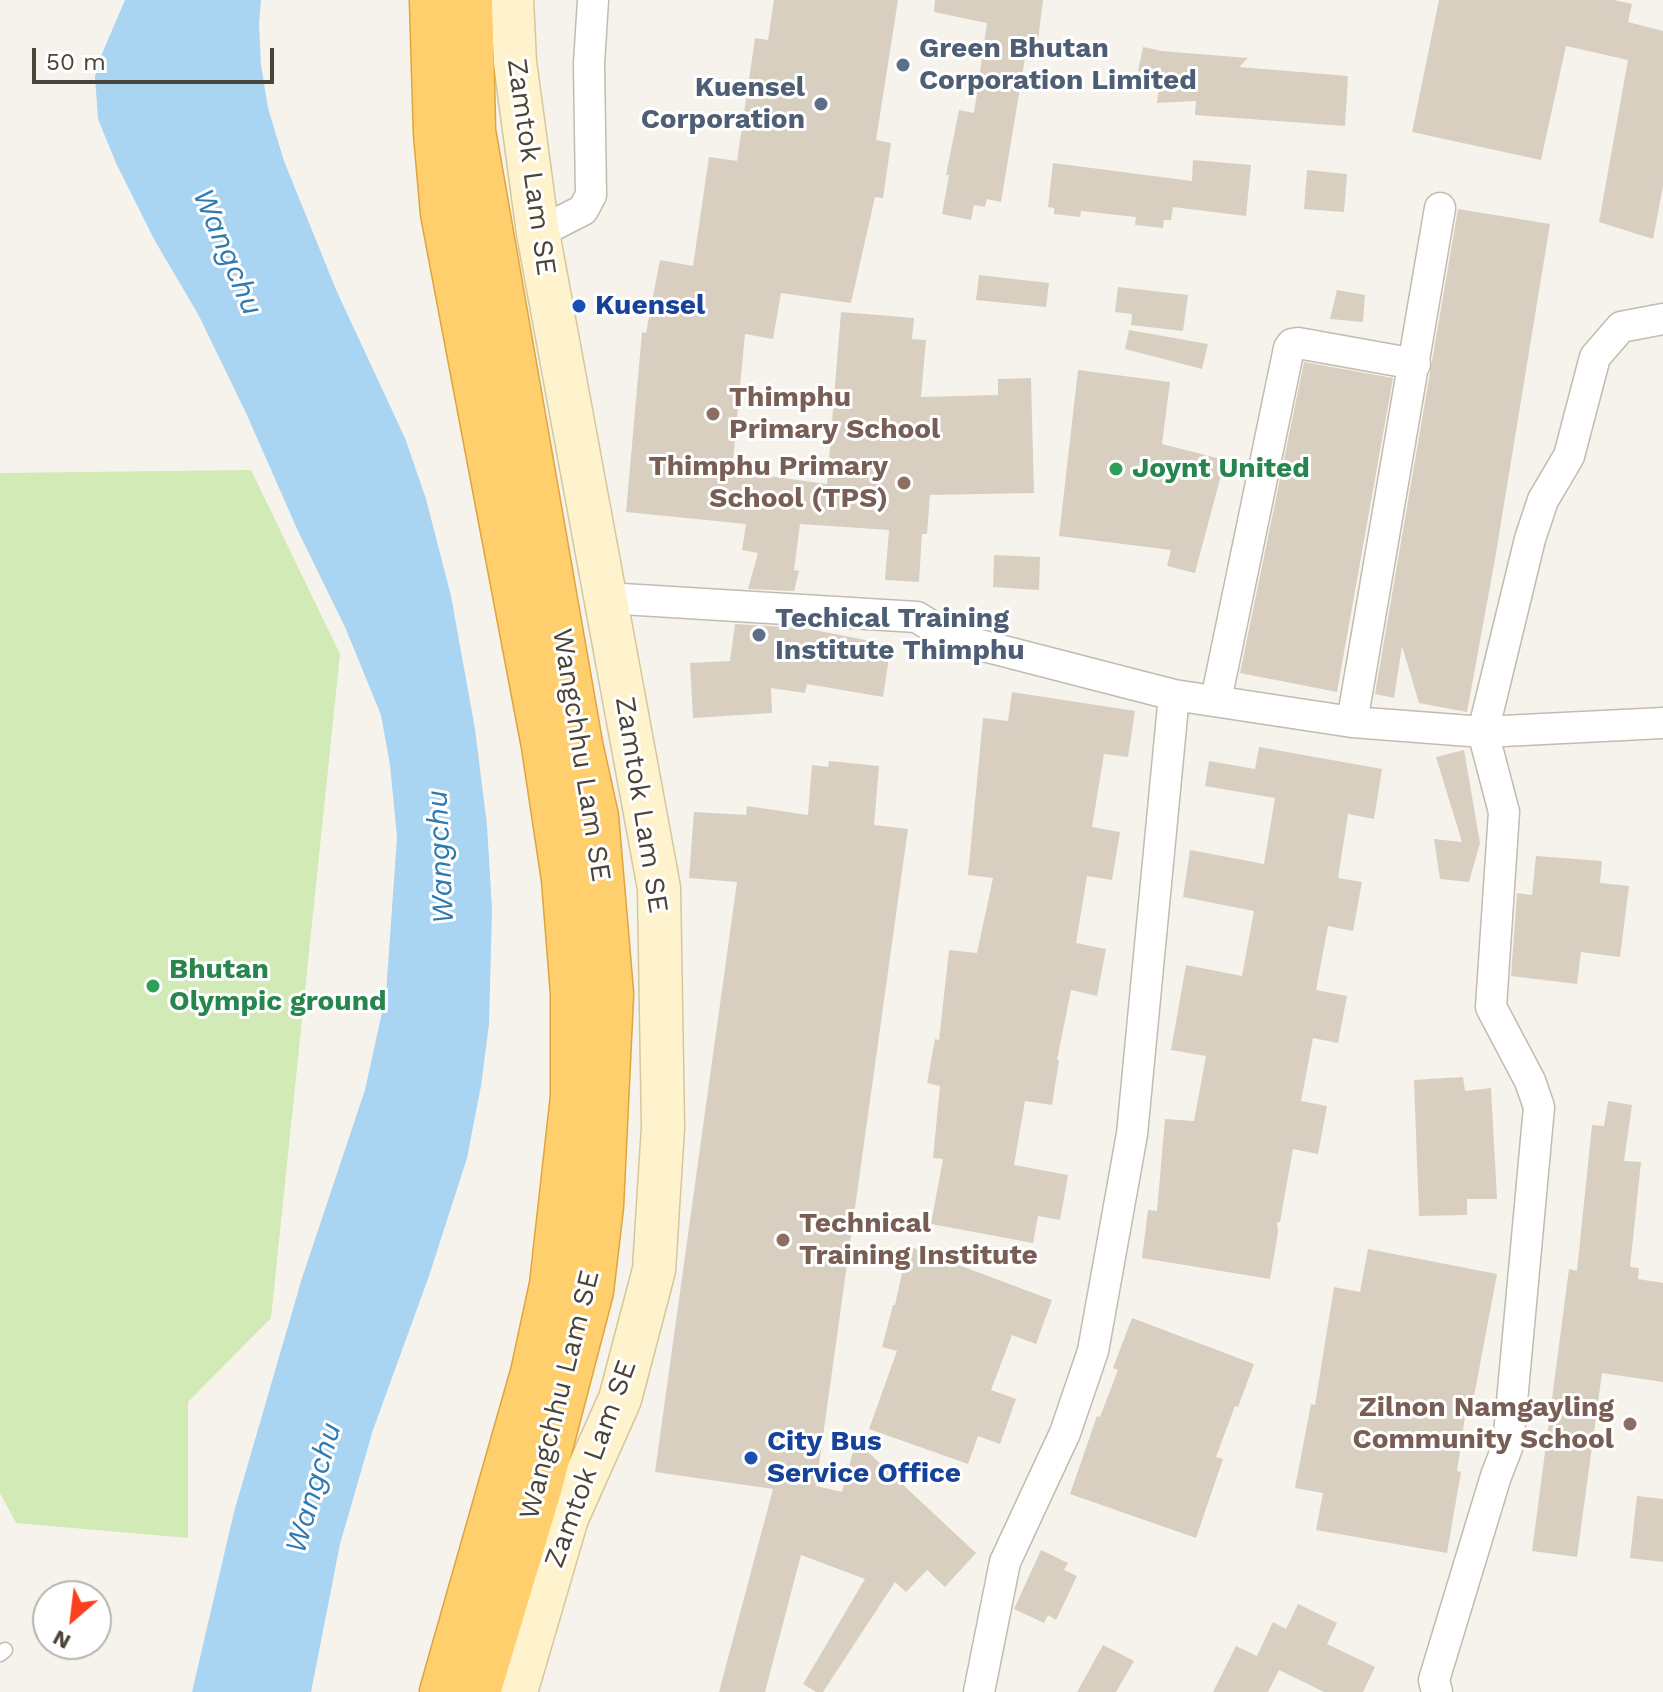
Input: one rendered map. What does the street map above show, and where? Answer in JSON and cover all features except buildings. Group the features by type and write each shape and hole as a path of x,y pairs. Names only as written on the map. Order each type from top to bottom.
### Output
{"highway":[{"name":"Wangchhu Lam SE","path":"432,0 433,74 443,213 544,746 564,879 573,993 573,1097 552,1285 533,1373 442,1692"},
{"name":"Wangchhu Lam SE","path":"470,0 473,131 580,744 596,817 611,994 601,1206 591,1291 540,1486 478,1692"}],"main road":[{"name":"Zamtok Lam SE","path":"512,0 515,62 538,233 659,888 663,1127 654,1270 620,1399 567,1518 516,1692"}],"street":[{"path":"538,233 583,210 591,195 589,64 593,0"},
{"path":"1352,722 1440,208"},
{"path":"1437,1692 1434,1680 1508,1445 1539,1107 1530,1081 1491,1007 1504,812 1483,732 1530,539 1543,500 1569,456 1595,357 1621,327 1663,319"},
{"path":"1216,700 1289,348 1298,343 1415,364"},
{"path":"606,598 917,617 949,637 1174,695 1352,722 1483,732 1663,723"},
{"path":"979,1692 1005,1562 1065,1433 1093,1351 1132,1134 1174,695"}],"green space":[{"name":"Bhutan Olympic ground","path":"251,470 340,654 271,1318 188,1402 188,1538 16,1523 0,1493 0,473"}],"water":[{"name":"Wangchu","path":"125,0 261,0 261,65 268,108 284,161 337,292 405,438 426,499 451,596 475,729 487,825 492,909 489,1024 467,1158 429,1276 373,1430 340,1544 311,1692 192,1692 234,1512 302,1278 365,1090 386,994 397,837 390,765 381,715 345,627 198,314 155,241 98,119 95,77 98,63"}],"place":[{"name":"Green Bhutan Corporation Limited","path":"903,65"},
{"name":"Kuensel Corporation","path":"821,104"},
{"name":"Kuensel","path":"579,306"},
{"name":"Thimphu Primary School","path":"713,414"},
{"name":"Joynt United","path":"1116,469"},
{"name":"Thimphu Primary School (TPS)","path":"904,483"},
{"name":"Techical Training Institute Thimphu","path":"759,635"},
{"name":"Bhutan Olympic ground","path":"153,986"},
{"name":"Technical Training Institute","path":"783,1240"},
{"name":"Zilnon Namgayling Community School","path":"1630,1424"},
{"name":"City Bus Service Office","path":"751,1458"}]}
